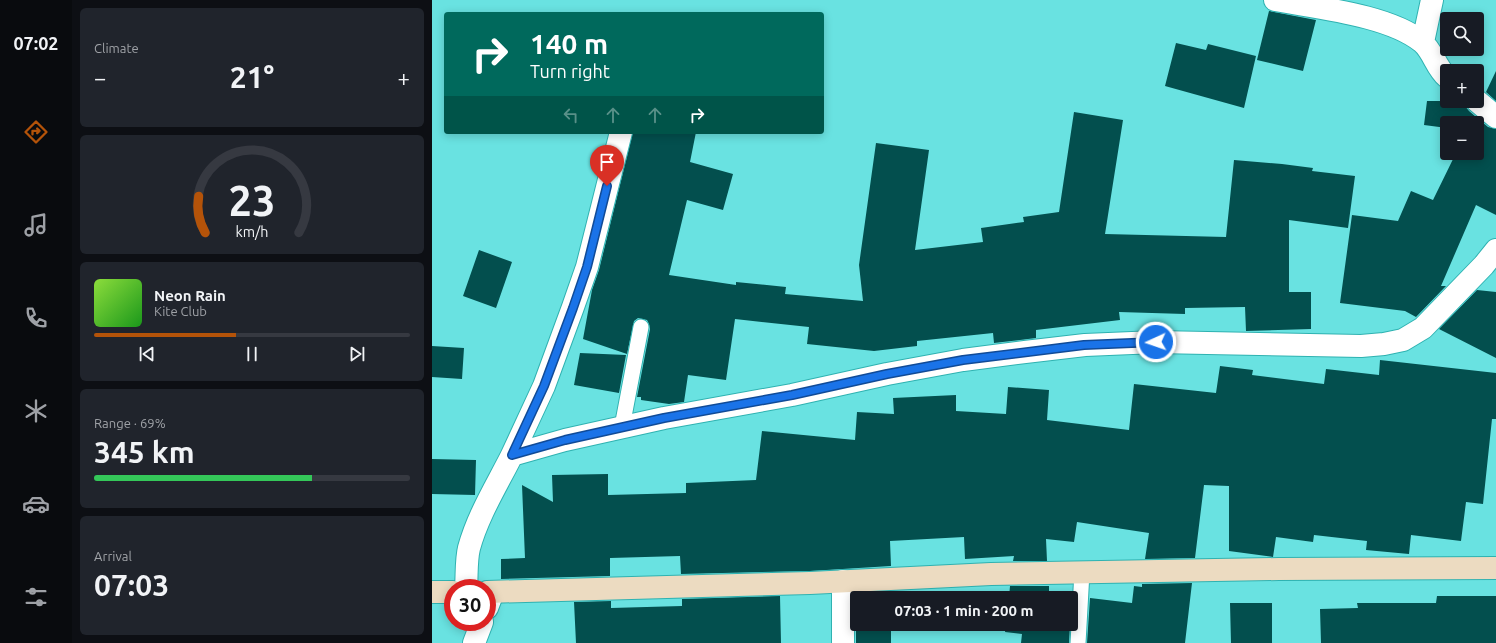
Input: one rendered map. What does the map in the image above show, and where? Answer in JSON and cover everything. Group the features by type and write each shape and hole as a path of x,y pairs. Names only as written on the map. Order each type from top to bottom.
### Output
{"street":[{"path":"1275,0 1366,17 1400,29 1423,42 1440,67"},
{"path":"1423,42 1432,0"},
{"path":"1484,107 1496,117"},
{"path":"467,579 469,549 476,528 544,386 582,280 620,134"},
{"path":"512,455 565,440 664,418 792,395 887,374 963,360 1048,349 1084,345 1156,342 1361,346 1384,344 1403,340 1423,328 1484,265 1496,250"},
{"path":"496,597 991,574 1278,569 1496,568"},
{"path":"843,581 843,643"},
{"path":"432,592 444,592"},
{"path":"474,643 479,631"}],"lane":[{"path":"622,427 641,327"},
{"path":"1078,643 1082,572"}],"building":[{"path":"1269,11 1316,20 1303,71 1257,60"},
{"path":"1176,43 1206,50 1208,44 1256,56 1244,108 1165,86"},
{"path":"1496,71 1496,101 1486,92"},
{"path":"1427,101 1440,101 1440,108 1467,108 1475,116 1440,116 1440,127 1424,125"},
{"path":"1074,112 1123,120 1105,234 1226,237 1234,160 1313,168 1312,171 1355,176 1348,228 1289,220 1289,292 1311,292 1311,329 1246,331 1245,307 1185,308 1185,314 1119,312 1120,320 1036,330 1036,338 994,343 993,333 917,341 917,346 874,351 807,344 809,327 735,319 726,380 688,375 684,402 669,404 641,400 641,397 637,397 650,329 647,320 638,318 634,321 627,354 583,339 592,290 599,270 633,134 696,134 690,162 733,174 723,210 687,200 669,275 736,285 736,282 786,287 785,294 863,301 859,265 876,143 929,150 915,250 983,242 981,228 1024,222 1023,217 1059,212"},
{"path":"1484,124 1488,127 1496,129 1496,215 1476,205 1441,286 1446,286 1416,317 1405,311 1340,303 1352,215 1398,221 1411,191 1433,200 1453,160 1484,160"},
{"path":"479,250 512,262 496,308 463,296"},
{"path":"1477,290 1496,292 1496,358 1439,329"},
{"path":"432,346 464,348 462,379 432,377"},
{"path":"580,353 626,355 619,393 574,385"},
{"path":"1380,360 1496,373 1496,419 1492,419 1483,504 1466,502 1461,541 1411,535 1409,554 1366,550 1367,541 1314,535 1313,542 1276,537 1273,557 1229,551 1229,486 1204,485 1195,558 1145,559 1149,533 1077,522 1074,542 1046,539 1047,561 1013,561 1014,556 965,559 964,537 890,541 891,566 810,571 681,574 680,556 610,558 610,576 501,579 501,559 525,558 522,485 553,502 552,475 608,474 608,495 686,493 686,483 756,480 762,431 855,440 857,412 894,414 893,398 956,395 956,411 1006,414 1008,387 1049,390 1047,420 1129,430 1134,384 1216,393 1220,366 1253,370 1252,375 1324,384 1326,369 1379,375"},
{"path":"432,459 476,460 475,495 432,494"},
{"path":"1192,583 1185,643 1087,643 1090,598 1132,603 1134,586 1142,587 1142,584"},
{"path":"1010,586 1049,586 1049,591 1010,591"},
{"path":"780,596 781,643 576,643 574,602 611,601 611,608 682,606 682,599"},
{"path":"1437,596 1496,596 1496,643 1321,643 1320,609 1358,608 1357,603 1436,603"},
{"path":"1230,603 1272,603 1272,643 1231,643"},
{"path":"856,631 891,631 891,643 856,643"},
{"path":"1070,631 1069,643 1021,643 1022,634 1005,632"}],"route":[{"path":"607,186 587,267 573,308 544,386 512,455 565,440 664,418 792,395 887,374 963,360 1084,345 1156,342"}]}
